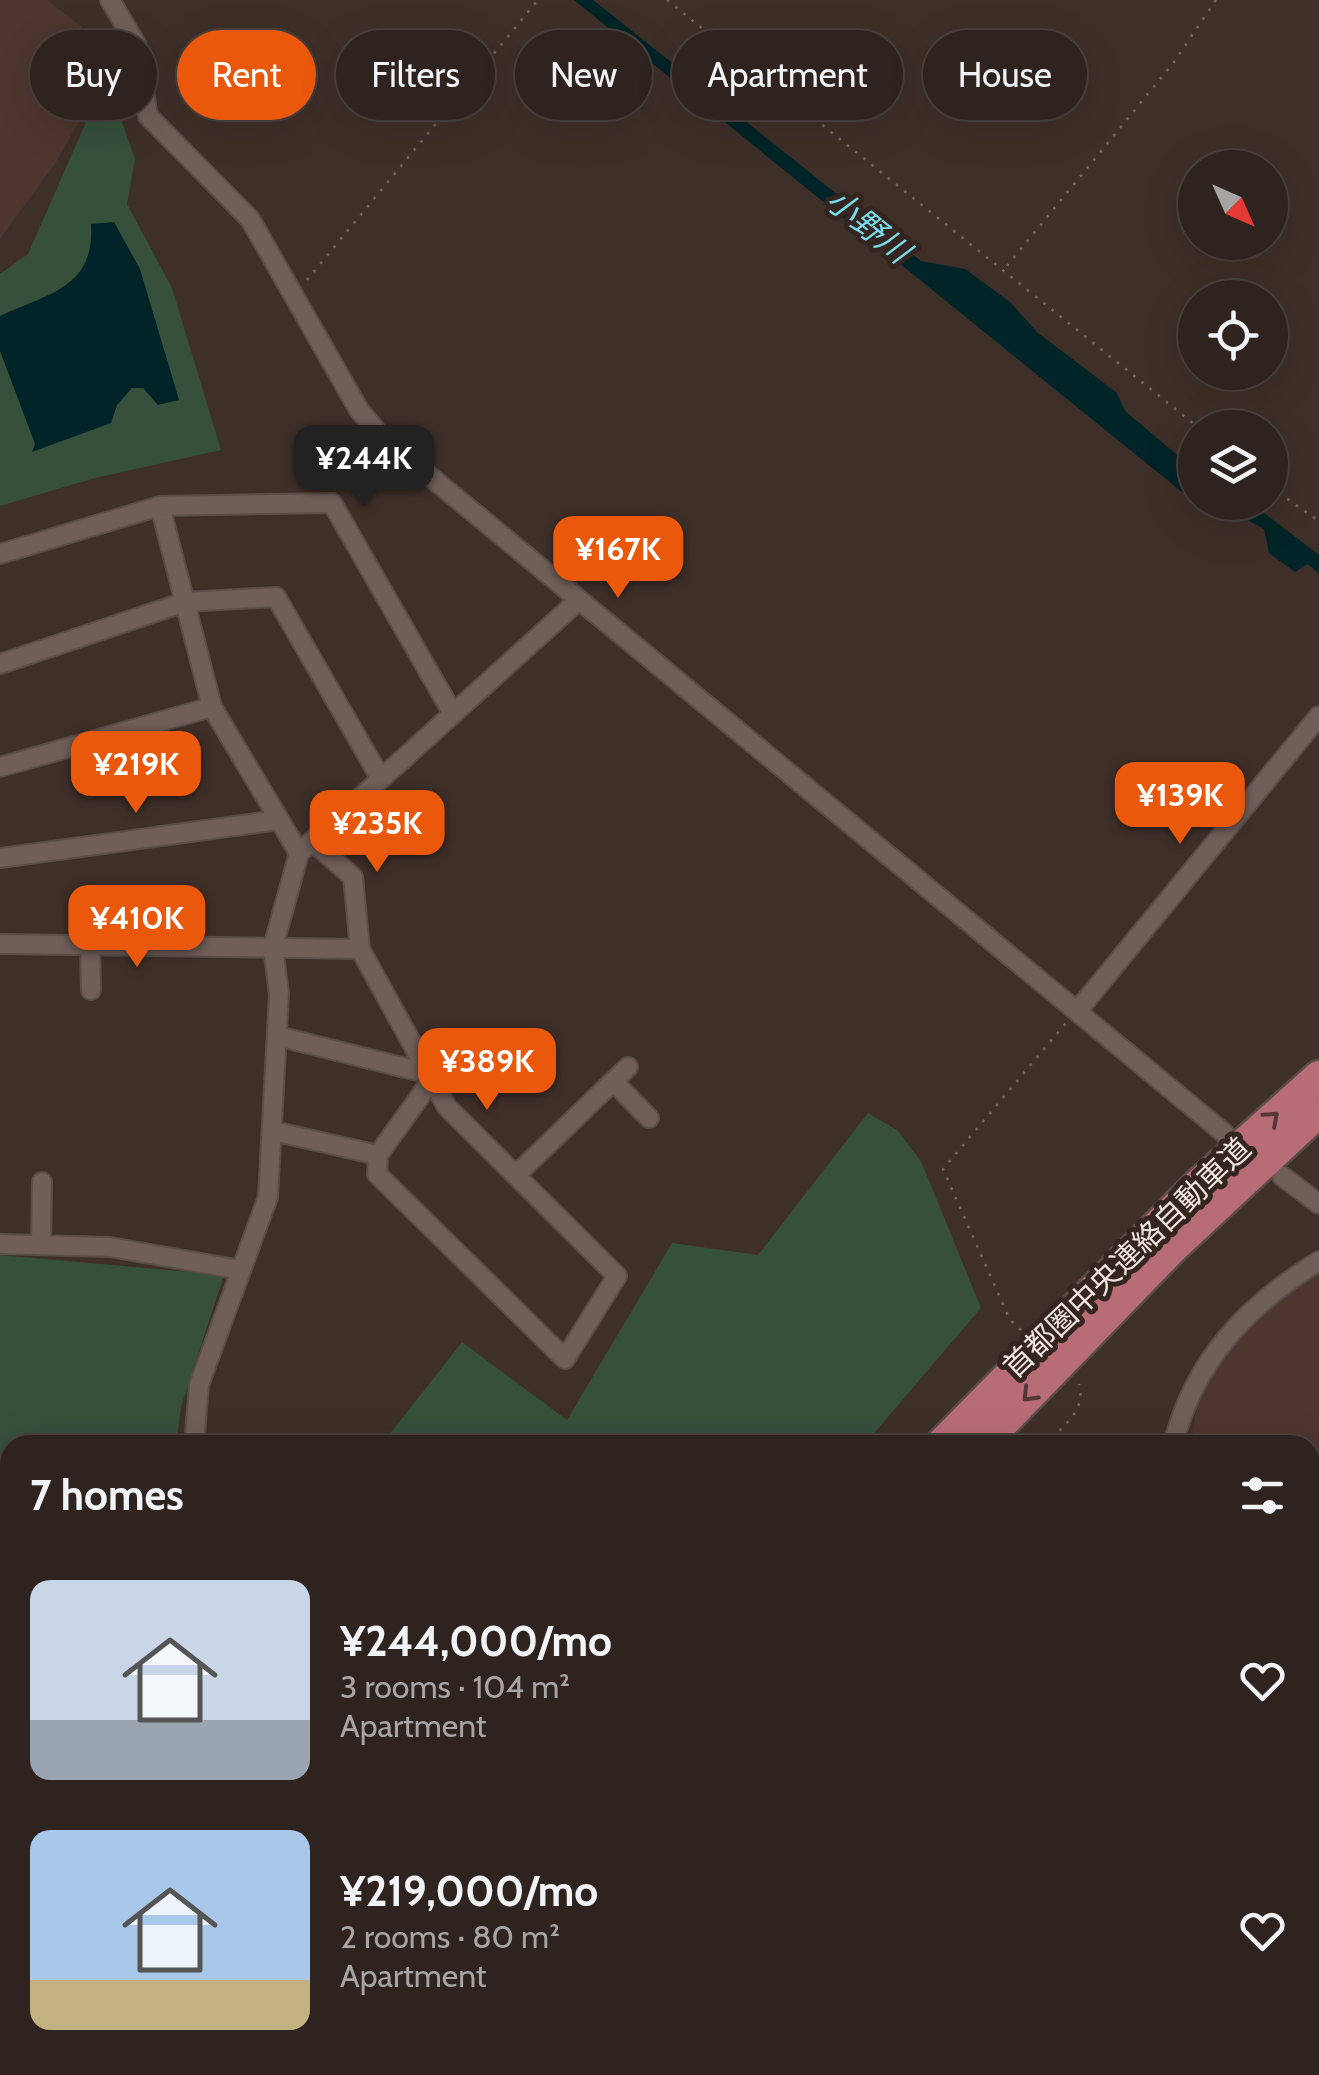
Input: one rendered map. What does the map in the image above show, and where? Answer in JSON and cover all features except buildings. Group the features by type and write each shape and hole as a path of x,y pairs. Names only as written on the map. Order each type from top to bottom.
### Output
{"highway":[{"name":"首都圏中央連絡自動車道","path":"950,1435 1195,1187 1319,1076"},
{"name":"首都圏中央連絡自動車道","path":"992,1435 1172,1249 1319,1112"}],"street":[{"path":"110,0 136,44 148,116 250,219 359,410 380,435 1224,1132"},
{"path":"0,554 160,506 332,502 454,714"},
{"path":"160,506 212,706 279,820 306,847 353,877 360,948 430,1074 448,1107 617,1276 564,1359 377,1174 378,1156 426,1088 430,1074"},
{"path":"0,664 185,602 276,597 381,779"},
{"path":"195,1435 199,1386 268,1196 279,994 272,947 306,847 580,600"},
{"path":"0,767 212,706"},
{"path":"1078,1009 1319,716"},
{"path":"0,858 279,820"},
{"path":"0,944 360,948"},
{"path":"90,946 91,990"},
{"path":"277,1036 430,1074"},
{"path":"516,1175 628,1067"},
{"path":"612,1081 649,1118"},
{"path":"273,1131 378,1156"},
{"path":"1282,1176 1319,1204"},
{"path":"41,1245 42,1182"},
{"path":"0,1244 110,1247 241,1270"},
{"path":"1176,1435 1188,1394 1224,1338 1285,1282 1319,1261"}],"path":[{"path":"293,296 538,0"},
{"path":"667,0 1006,268 1178,411"},
{"path":"1006,268 1174,62 1216,0"},
{"path":"1288,499 1319,521"},
{"path":"1022,1331 1010,1320 942,1169 1078,1009"},
{"path":"1054,1435 1078,1410 1083,1397 1079,1384"}],"shaded area":[{"path":"0,0 47,0 83,30 30,30 30,120 80,120 57,161 0,239"},
{"path":"1319,1261 1319,1435 1193,1435 1201,1370"}],"green space":[{"path":"87,120 121,120 135,159 127,204 172,288 221,450 95,478 0,506 0,274 28,254"},
{"path":"868,1113 897,1130 921,1161 981,1308 873,1435 389,1435 462,1342 567,1420 672,1243 758,1255"},
{"path":"0,1255 224,1275 181,1407 177,1435 0,1435"}],"water":[{"path":"574,0 593,0 631,30 611,30"},
{"path":"652,47 672,63 672,79 652,63"},
{"name":"小野川","path":"722,120 744,120 921,261 965,269 1010,302 1038,333 1117,393 1125,411 1178,456 1178,489"},
{"path":"114,222 140,269 179,400 158,405 143,388 132,388 117,405 111,423 32,452 35,444 0,351 0,316 65,285 85,262 91,224"},
{"path":"1247,520 1273,520 1319,555 1319,574 1308,564 1295,572 1269,553 1264,529"}]}
